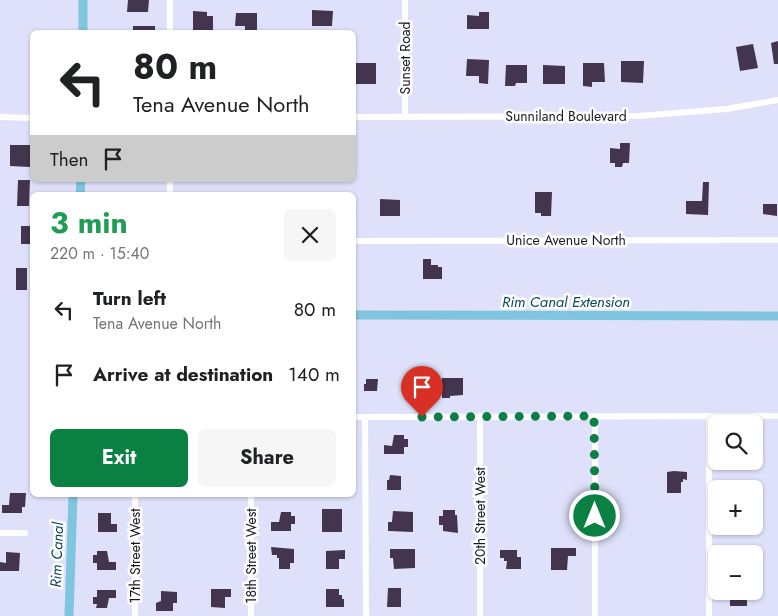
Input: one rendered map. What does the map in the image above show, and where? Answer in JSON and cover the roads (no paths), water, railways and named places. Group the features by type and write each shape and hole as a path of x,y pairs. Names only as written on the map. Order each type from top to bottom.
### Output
{"street":[{"path":"170,0 170,30"},
{"name":"Sunset Road","path":"405,0 405,117"},
{"name":"Sunniland Boulevard","path":"356,117 638,116 716,110 778,100"},
{"path":"0,117 30,118"},
{"name":"Unice Avenue North","path":"356,241 778,240"},
{"name":"20th Street West","path":"480,416 480,616"},
{"path":"594,416 595,616"},
{"path":"356,417 708,416"},
{"path":"763,416 778,416"},
{"path":"365,417 366,616"},
{"path":"709,470 709,616"},
{"name":"17th Street West","path":"135,497 135,616"},
{"name":"18th Street West","path":"251,497 251,616"},
{"path":"0,533 25,533"}],"waterway":[{"name":"Rim Canal","path":"83,0 83,30"},
{"name":"Rim Canal","path":"80,192 81,182"},
{"name":"Rim Canal Extension","path":"356,315 778,316"},
{"name":"Rim Canal","path":"69,616 73,497"}]}
